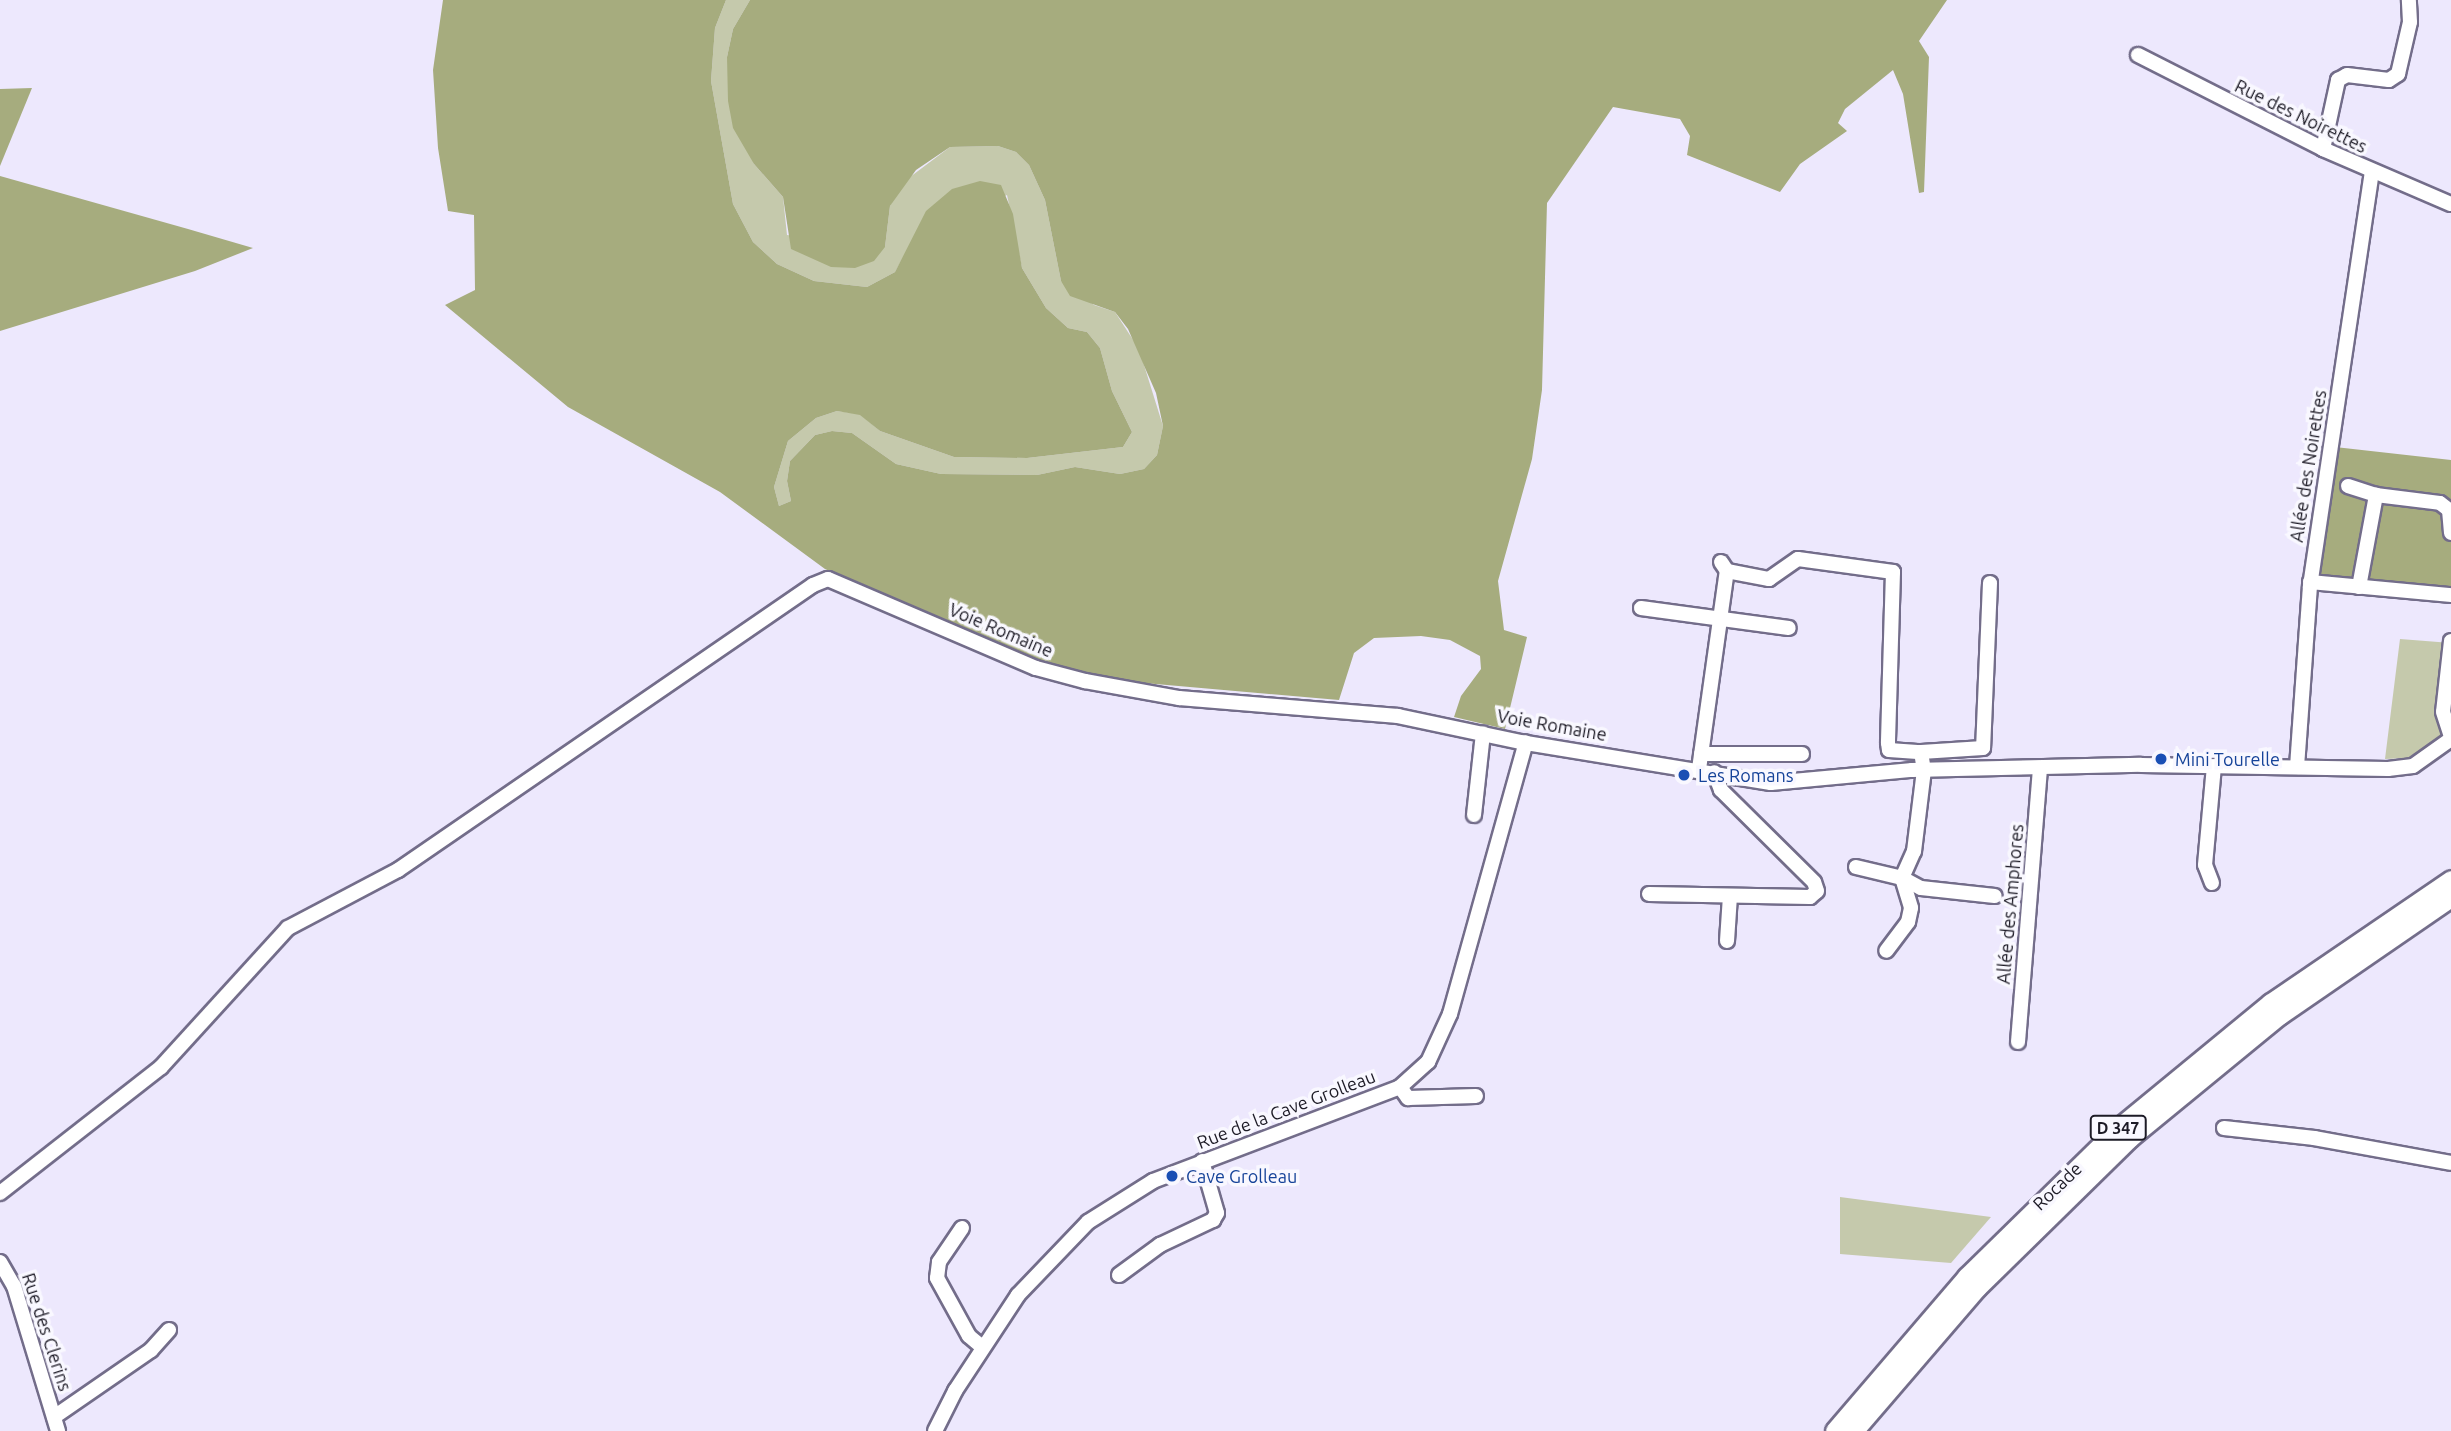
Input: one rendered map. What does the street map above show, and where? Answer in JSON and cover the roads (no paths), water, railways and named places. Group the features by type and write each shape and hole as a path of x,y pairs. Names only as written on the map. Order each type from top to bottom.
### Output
{"highway":[{"path":"2451,867 2370,924 2366,945 2392,945 2451,912"},
{"name":"Rocade","path":"1835,1431 1941,1304 2075,1168 2234,1032 2366,945 2451,880"},
{"name":"D 347","path":"1853,1431 1961,1305 2086,1178 2244,1043 2366,945 2451,897"}],"street":[{"path":"2323,149 2338,80 2347,75 2389,80 2398,74 2410,22 2409,0"},
{"name":"Rue des Noirettes","path":"2138,55 2323,149 2451,204"},
{"name":"Allée des Noirettes","path":"2297,767 2310,582 2372,172"},
{"path":"2348,486 2376,495 2440,503 2449,510 2451,533"},
{"path":"2360,587 2376,495"},
{"path":"1649,894 1810,897 1816,891 1814,882 1721,790 1707,770 1701,754 1724,566 1769,579 1798,559 1893,572 1889,750 1921,752 1983,748 1990,583"},
{"name":"Voie Romaine","path":"0,1193 100,1118 185,1044 288,928 419,856 823,580 840,580 1019,661 1085,681 1179,698 1398,716 1526,742 1707,770 1771,783 1924,770 2413,766 2451,738"},
{"path":"2310,582 2451,595"},
{"path":"1641,608 1789,628"},
{"path":"2451,641 2443,712 2451,738"},
{"path":"1474,815 1483,733"},
{"name":"Rue de la Cave Grolleau","path":"935,1431 982,1347 1042,1265 1088,1222 1153,1181 1400,1087 1421,1070 1440,1042 1526,742"},
{"path":"1886,951 1908,922 1911,908 1902,878 1913,851 1924,770 1921,752"},
{"path":"1701,754 1802,754"},
{"path":"2212,883 2204,865 2214,766"},
{"name":"Allée des Amphores","path":"2018,1042 2040,768"},
{"path":"1856,867 1902,878 1921,888 1995,896"},
{"path":"1727,941 1730,896"},
{"path":"1400,1087 1408,1098 1476,1096"},
{"path":"2224,1128 2314,1138 2451,1163"},
{"path":"1118,1275 1160,1245 1213,1220 1217,1213 1202,1161"},
{"path":"962,1228 939,1262 937,1278 969,1336 982,1347"},
{"name":"Rue des Clerins","path":"0,1262 14,1286 56,1424 151,1350 169,1330"}],"place":[{"name":"Mini Tourelle","path":"2161,759"},
{"name":"Les Romans","path":"1684,775"},
{"name":"Cave Grolleau","path":"1172,1176"}]}
